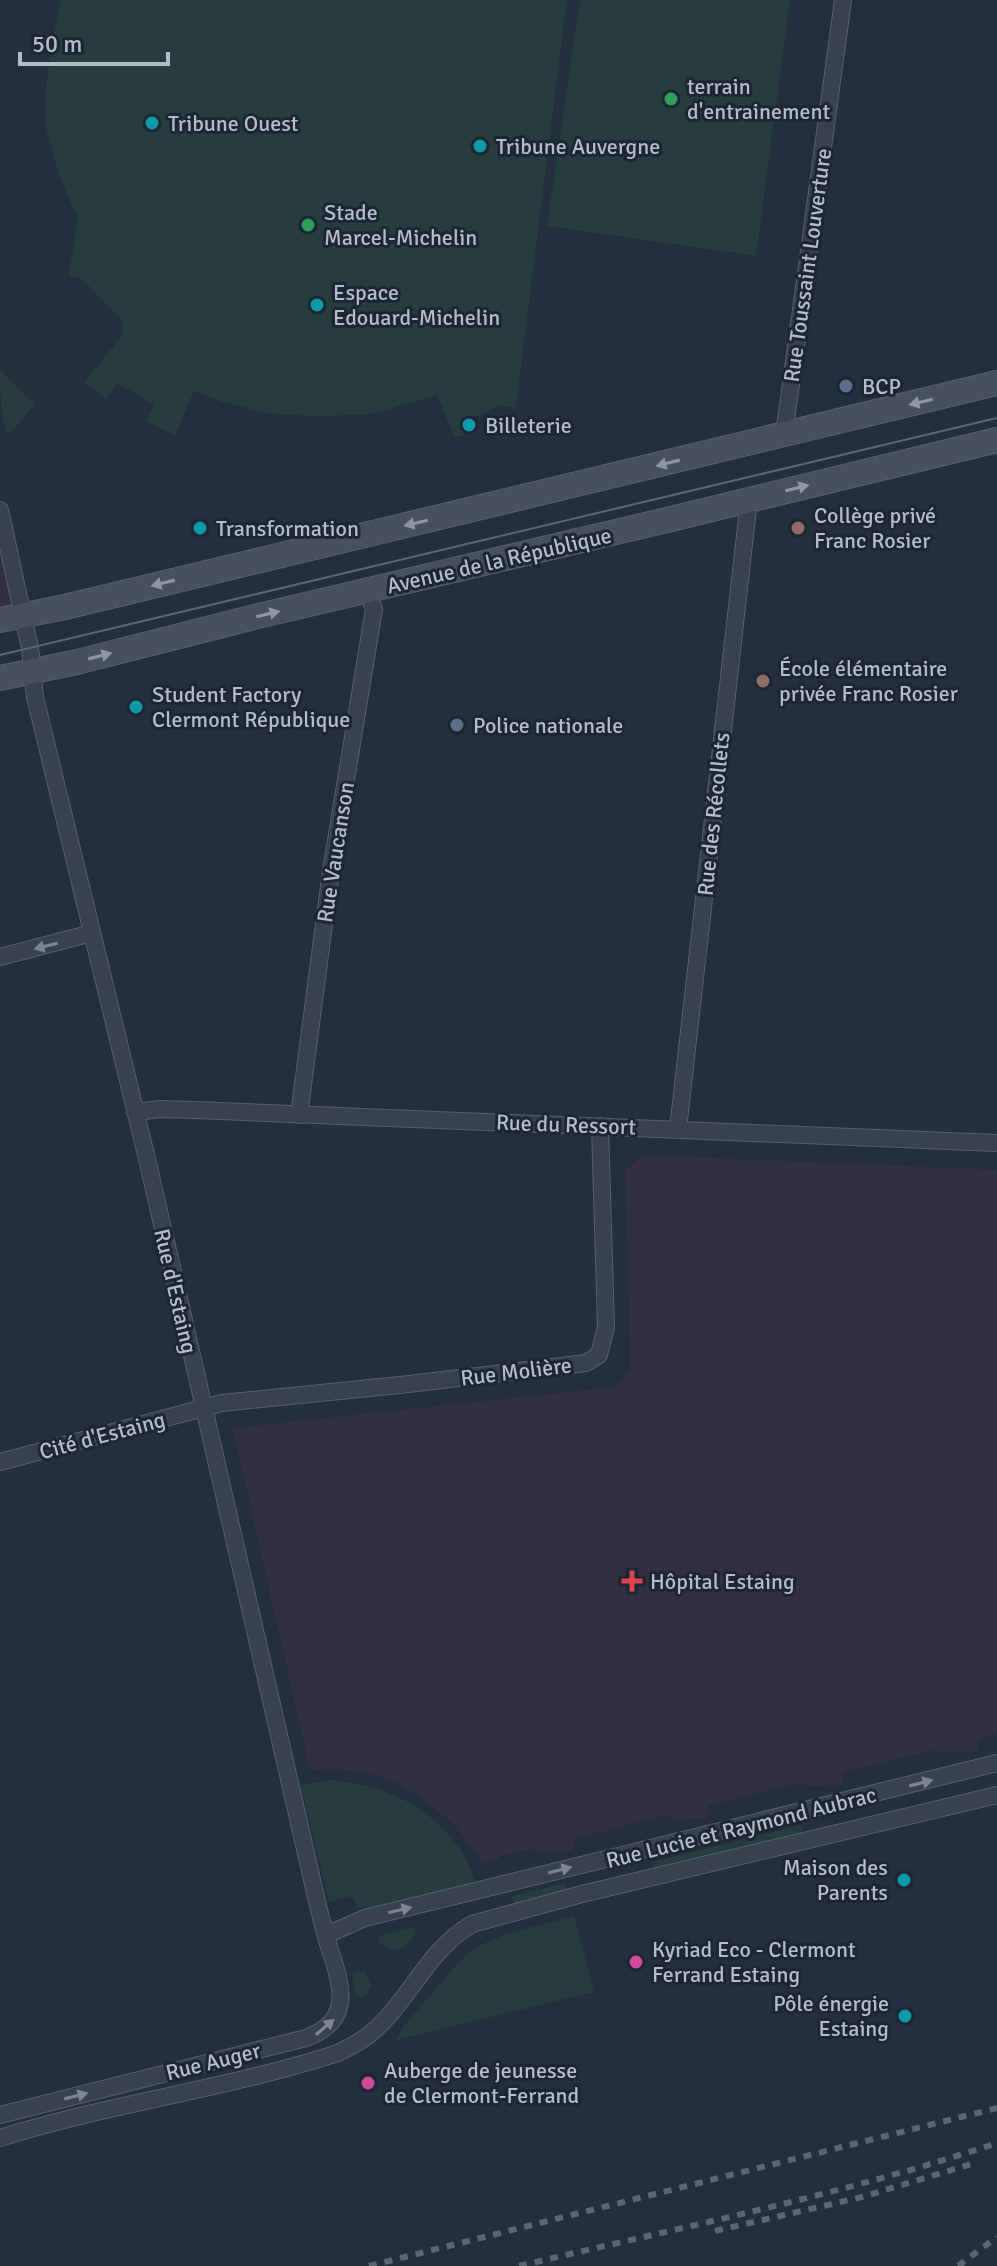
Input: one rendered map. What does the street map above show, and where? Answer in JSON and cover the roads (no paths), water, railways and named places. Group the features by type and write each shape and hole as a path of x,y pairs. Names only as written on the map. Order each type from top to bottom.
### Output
{"main road":[{"path":"11,618 997,383"},
{"name":"Avenue de la République","path":"0,678 32,659 367,591 997,440"}],"street":[{"name":"Rue Toussaint Louverture","path":"784,435 843,0"},
{"name":"Rue des Récollets","path":"678,1129 749,500"},
{"name":"Rue d'Estaing","path":"0,510 11,618 32,659 35,697 326,1935"},
{"name":"Rue Vaucanson","path":"299,1115 331,871 374,609 367,591"},
{"path":"0,957 92,933"},
{"name":"Rue du Ressort","path":"135,1112 196,1110 997,1143"},
{"name":"Rue Molière","path":"204,1409 222,1403 586,1363 599,1355 606,1327 600,1126"},
{"name":"Cité d'Estaing","path":"0,1462 204,1409"},
{"name":"Rue Lucie et Raymond Aubrac","path":"326,1935 365,1918 997,1763"},
{"path":"0,2138 44,2124 200,2090 338,2053 373,2032 438,1952 459,1931 472,1924 582,1894 997,1795"},
{"name":"Rue Auger","path":"0,2115 320,2033 338,2014 342,1994 326,1935"}],"tram line":[{"path":"0,655 997,418"}],"railway":[{"path":"369,2266 997,2108"},
{"path":"519,2266 819,2195 997,2143"},
{"path":"715,2231 862,2197 978,2162"},
{"path":"958,2266 997,2237"}],"place":[{"name":"terrain d'entrainement","path":"671,99"},
{"name":"Tribune Ouest","path":"152,123"},
{"name":"Tribune Auvergne","path":"480,146"},
{"name":"Stade Marcel-Michelin","path":"308,225"},
{"name":"Espace Edouard-Michelin","path":"317,305"},
{"name":"BCP","path":"846,386"},
{"name":"Billeterie","path":"469,425"},
{"name":"Transformation","path":"200,528"},
{"name":"Collège privé Franc Rosier","path":"798,528"},
{"name":"École élémentaire privée Franc Rosier","path":"763,681"},
{"name":"Student Factory Clermont République","path":"136,707"},
{"name":"Police nationale","path":"457,725"},
{"name":"Hôpital Estaing","path":"632,1581"},
{"name":"Maison des Parents","path":"904,1880"},
{"name":"Kyriad Eco - Clermont Ferrand Estaing","path":"636,1962"},
{"name":"Pôle énergie Estaing","path":"905,2016"},
{"name":"Auberge de jeunesse de Clermont-Ferrand","path":"368,2083"}]}
